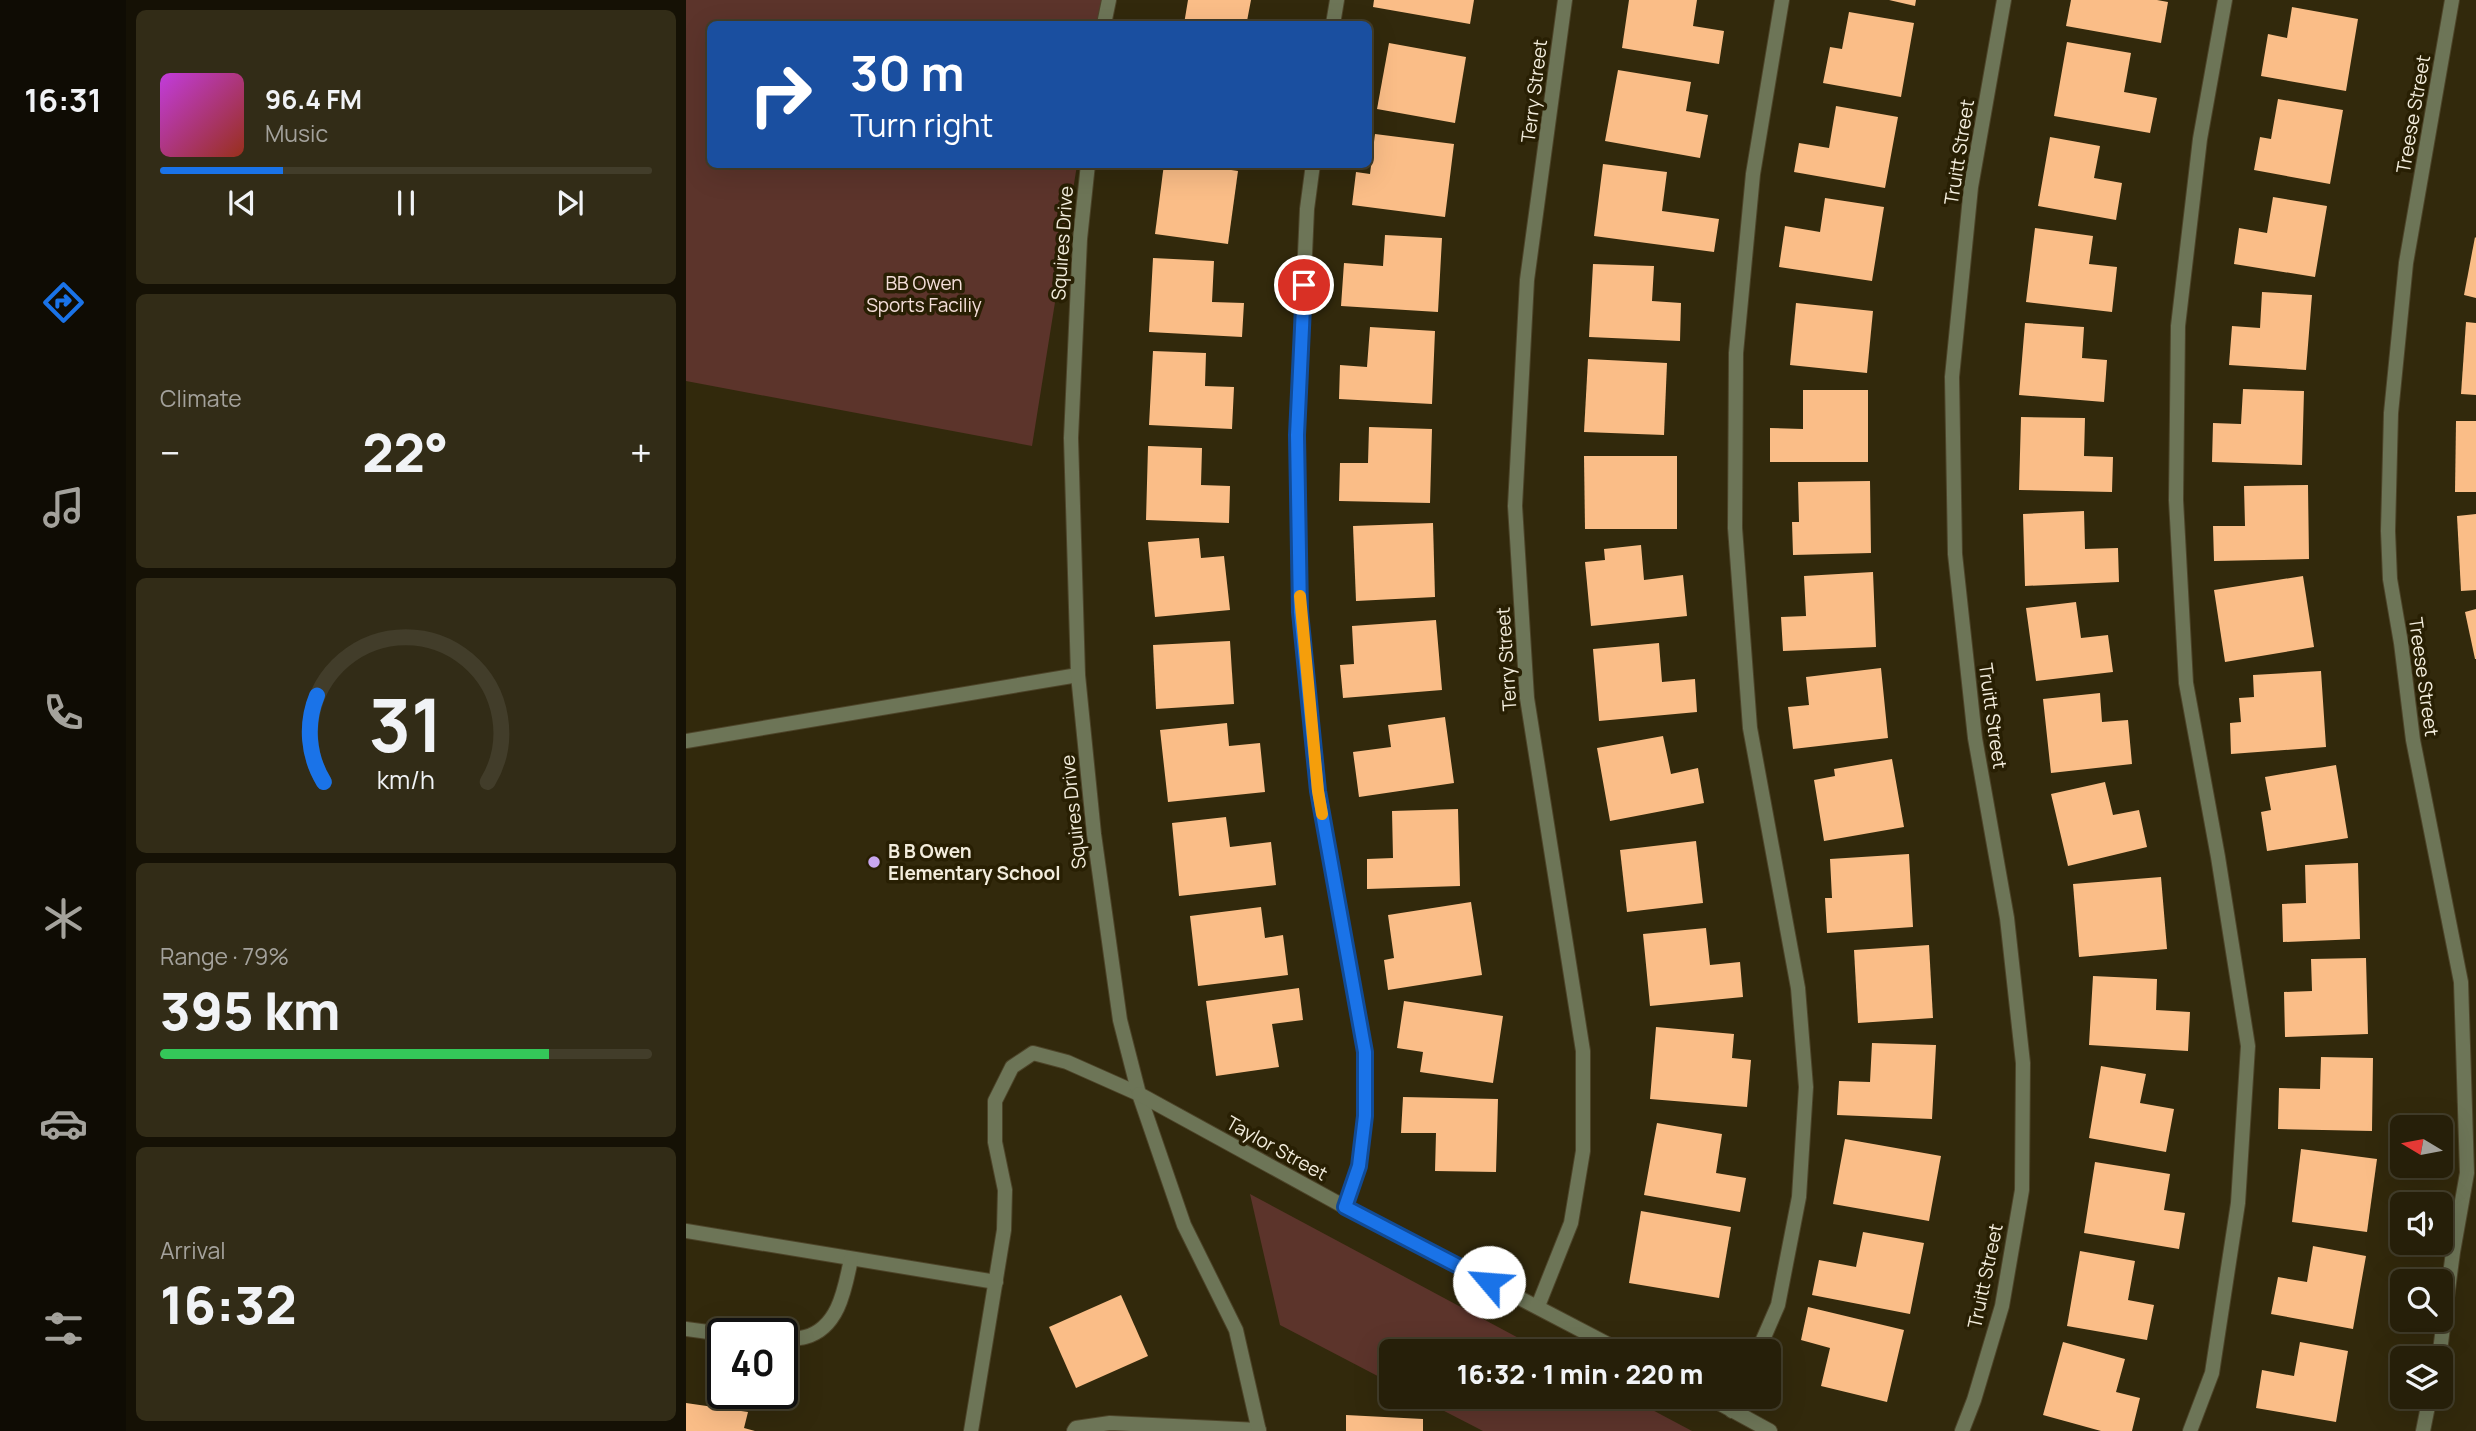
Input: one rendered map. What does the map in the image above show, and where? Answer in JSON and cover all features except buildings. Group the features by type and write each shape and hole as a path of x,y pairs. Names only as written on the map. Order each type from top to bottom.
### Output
{"street":[{"path":"1105,21 1109,0"},
{"path":"1334,21 1337,0"},
{"name":"Terry Street","path":"1538,1306 1572,1223 1583,1151 1583,1051 1527,698 1515,506 1527,280 1565,0"},
{"path":"1763,1339 1778,1305 1800,1196 1806,1087 1798,988 1750,728 1735,528 1737,339 1753,174 1782,0"},
{"name":"Truitt Street","path":"1962,1431 2002,1306 2022,1190 2023,1063 2007,918 1975,738 1955,554 1952,377 1971,187 2004,0"},
{"path":"2190,1431 2212,1373 2236,1216 2248,1046 2218,857 2186,683 2176,500 2178,326 2200,139 2225,0"},
{"name":"Treese Street","path":"2441,1346 2467,1173 2461,982 2413,740 2390,579 2388,531 2391,413 2406,263 2452,0"},
{"name":"Squires Drive","path":"1088,168 1080,239 1071,438 1078,675 1094,834 1120,1020 1139,1094 1184,1225 1236,1330 1259,1430"},
{"path":"1312,168 1307,209 1297,435 1300,612 1318,791 1365,1052 1365,1116 1359,1166 1345,1207"},
{"path":"686,741 1078,675"},
{"name":"Taylor Street","path":"996,1282 1004,1230 1005,1190 996,1142 995,1101 1012,1067 1033,1053 1067,1062 1139,1094 1345,1207 1599,1339"},
{"path":"686,1231 996,1282 971,1431"},
{"path":"798,1338 806,1337 827,1324 842,1300 851,1259"},
{"path":"686,1329 707,1332"},
{"path":"1729,1409 1770,1431"},
{"path":"2423,1431 2427,1409"},
{"path":"1074,1431 1076,1428 1110,1423 1259,1430"}],"green space":[{"name":"BB Owen Sports Faciliy","path":"686,0 1103,0 1100,21 707,21 707,168 1077,168 1032,446 686,381"},
{"path":"1250,1194 1521,1339 1379,1339 1379,1377 1280,1325"},
{"path":"1440,1409 1651,1409 1692,1431 1483,1431"}],"slow traffic":[{"path":"1300,596 1322,814"}],"place":[{"name":"B B Owen Elementary School","path":"874,862"}],"route":[{"path":"1304,285 1297,435 1300,612 1318,791 1365,1052 1365,1116 1359,1166 1345,1207 1489,1282"}]}
